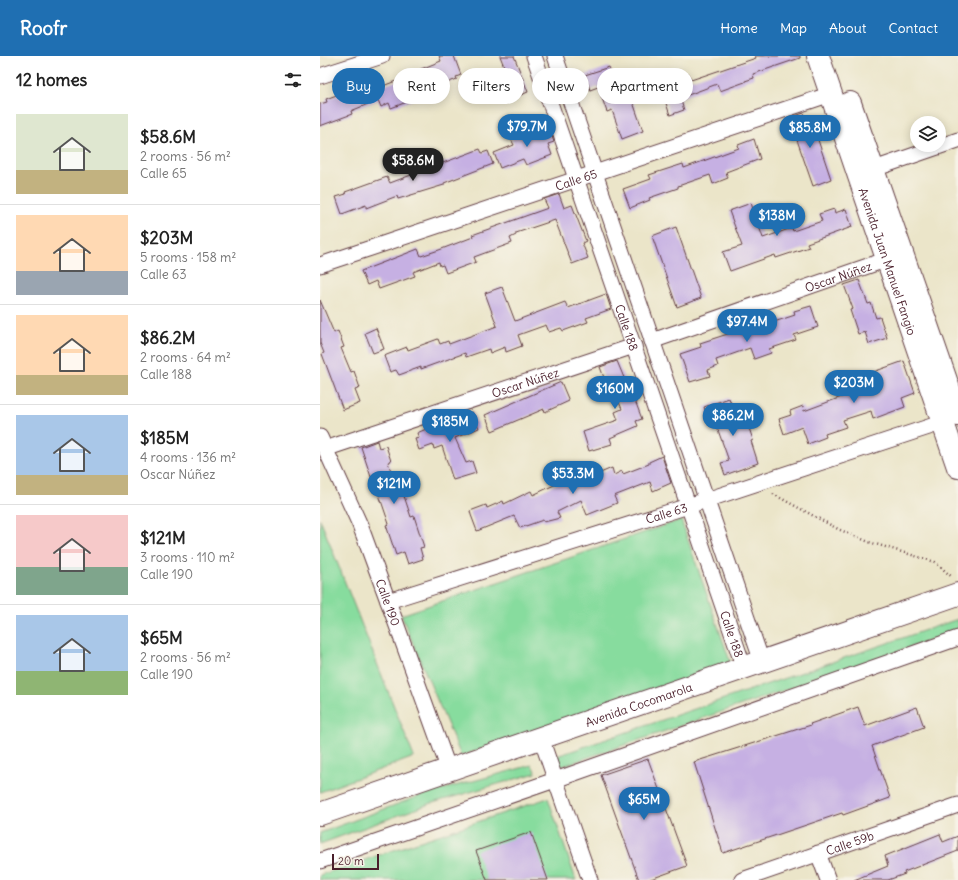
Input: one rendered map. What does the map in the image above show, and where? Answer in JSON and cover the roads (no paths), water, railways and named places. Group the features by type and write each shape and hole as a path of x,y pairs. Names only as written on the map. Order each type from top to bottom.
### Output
{"main road":[{"name":"Avenida Juan Manuel Fangio","path":"818,56 888,259 951,419"},
{"name":"Avenida Juan Manuel Fangio","path":"834,56 874,169 951,374 951,419 958,467"},
{"name":"Avenida Cocomarola","path":"320,814 753,665 956,586"}],"street":[{"path":"320,76 382,56"},
{"name":"Calle 188","path":"534,56 688,506 753,665"},
{"name":"Calle 188","path":"554,56 707,500 753,665"},
{"name":"Calle 65","path":"320,265 831,94"},
{"path":"874,169 958,140"},
{"name":"Oscar Núñez","path":"652,341 888,259"},
{"name":"Oscar Núñez","path":"323,443 634,346"},
{"name":"Calle 63","path":"388,601 707,500 951,419"},
{"name":"Calle 190","path":"323,443 360,525 449,770"},
{"path":"320,861 958,638"},
{"path":"540,738 590,880"},
{"name":"Calle 59b","path":"742,880 958,805"},
{"path":"818,853 828,880"}]}
